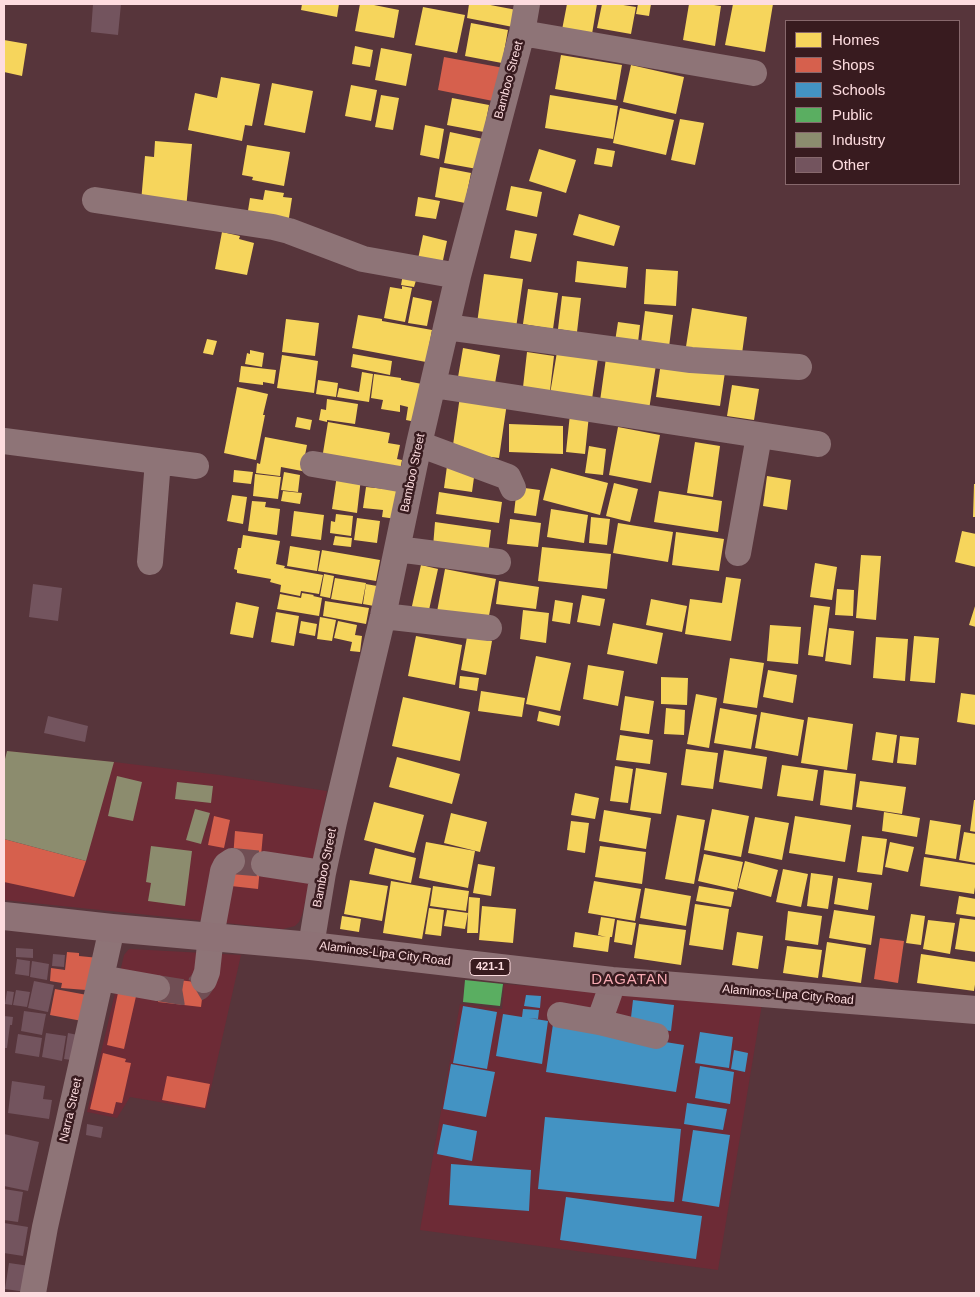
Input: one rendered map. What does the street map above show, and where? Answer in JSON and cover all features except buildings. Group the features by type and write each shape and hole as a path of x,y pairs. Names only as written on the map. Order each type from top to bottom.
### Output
{"main road":[{"name":"Alaminos-Lipa City Road","path":"4,916 311,946 612,981 976,1010"}],"street":[{"name":"Bamboo Street","path":"311,946 323,873 383,616 419,444 458,276 522,33 527,4"},
{"path":"522,33 754,73"},
{"path":"95,200 273,227 363,259 458,276"},
{"path":"446,327 691,360 799,367"},
{"path":"433,385 818,444"},
{"path":"738,552 759,436"},
{"path":"4,441 196,466"},
{"path":"419,444 508,477 513,488"},
{"path":"150,562 158,461"},
{"path":"313,464 411,481"},
{"path":"397,549 498,562"},
{"path":"383,616 489,628"},
{"path":"204,980 208,972 210,936 224,871 226,865 232,861"},
{"path":"264,864 323,873"},
{"name":"Narra Street","path":"33,1293 45,1227 112,928"},
{"path":"101,978 157,988"},
{"path":"599,1022 612,981"},
{"path":"560,1016 599,1022 656,1036"}],"shaded area":[{"path":"7,751 220,775 327,791 304,907 299,922 295,926 283,929 4,900 4,763"},
{"path":"130,949 241,955 206,1110 130,1097 117,1118 87,1112 124,955"},
{"path":"504,984 762,1004 718,1270 420,1230 460,1004 502,1009"}],"tunnel":[{"path":"232,861 264,864"},
{"path":"157,988 182,992 194,990 204,980"}],"district":[{"name":"DAGATAN","path":"630,980"}]}
